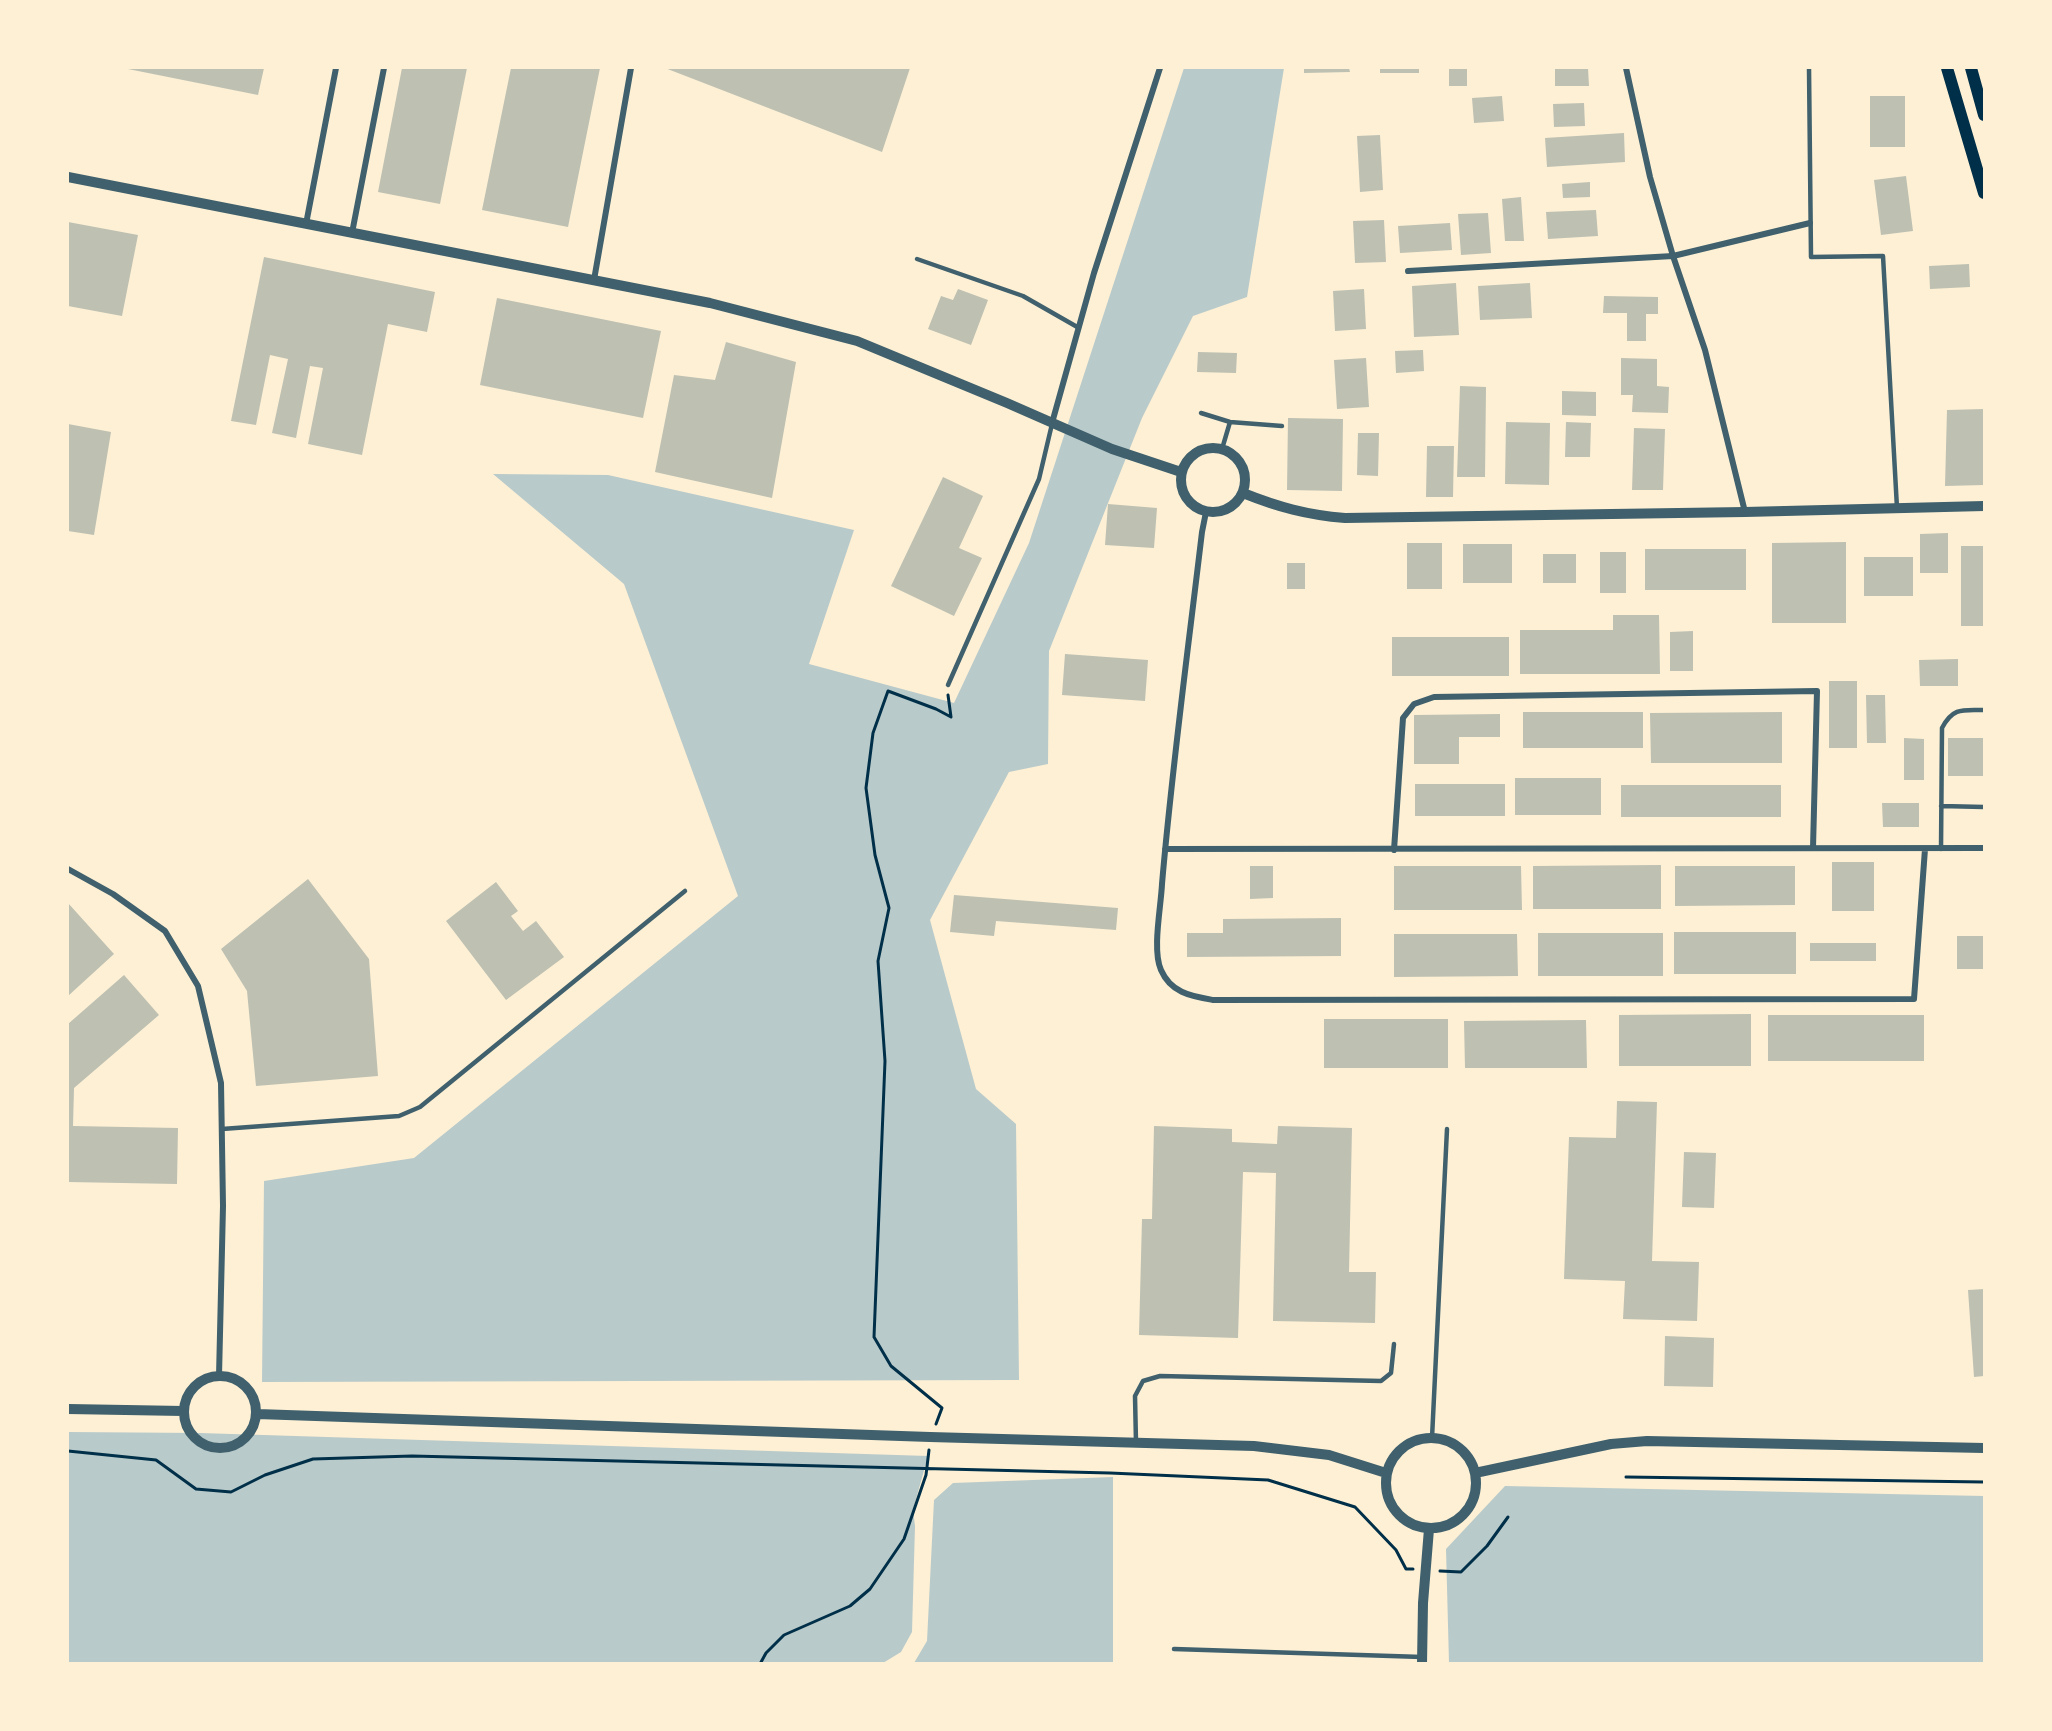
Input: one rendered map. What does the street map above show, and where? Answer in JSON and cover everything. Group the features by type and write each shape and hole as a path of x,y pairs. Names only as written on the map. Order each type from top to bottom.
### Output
{"main road":[{"path":"1947,68 1984,194"},
{"path":"1971,68 1984,115"}],"street":[{"path":"306,224 336,68"},
{"path":"352,233 384,68"},
{"path":"594,280 631,68"},
{"path":"1052,424 1094,273 1160,68"},
{"path":"1626,68 1650,177 1672,256 1705,350 1745,512"},
{"path":"68,177 710,303 857,341 1112,449 1181,472"},
{"path":"1408,271 1672,256 1810,223"},
{"path":"1211,448 1222,449 1239,461 1244,471 1243,493 1232,507 1215,513 1206,512 1198,509 1185,497 1181,489 1181,472 1192,455 1211,448"},
{"path":"1243,493 1278,507 1315,516 1345,518 1984,506"},
{"path":"1206,512 1166,849 1157,950 1160,969 1169,984 1186,995 1213,1000 1914,999 1924,849"},
{"path":"1394,850 1403,718 1414,704 1434,697 1817,691 1813,848"},
{"path":"1166,849 1984,848"},
{"path":"68,868 113,894 165,931 198,986 221,1083 223,1206 219,1376"},
{"path":"219,1376 229,1377 246,1387 256,1404 256,1414 254,1426 247,1437 237,1445 219,1448 200,1443 191,1435 185,1424 183,1411 190,1390 208,1378 219,1376"},
{"path":"68,1409 183,1411"},
{"path":"256,1414 1254,1446 1329,1455 1386,1473"},
{"path":"1432,1438 1458,1446 1470,1460 1475,1473 1475,1494 1468,1510 1455,1522 1429,1529 1412,1525 1397,1514 1386,1490 1386,1473 1400,1450 1415,1440 1432,1438"},
{"path":"1475,1473 1611,1444 1647,1441 1984,1448"},
{"path":"1422,1660 1429,1529"}],"lane":[{"path":"1809,68 1811,257 1883,256 1897,508"},
{"path":"917,260 1023,296 1079,328"},
{"path":"1201,413 1230,422 1282,426"},
{"path":"1222,449 1230,422"},
{"path":"948,685 1039,479 1052,424"},
{"path":"1941,849 1942,728 1947,718 1959,710 1984,710"},
{"path":"1941,806 1984,807"},
{"path":"222,1129 399,1116 420,1107 685,891"},
{"path":"1432,1438 1447,1129"},
{"path":"1136,1443 1135,1396 1143,1381 1160,1376 1381,1381 1391,1373 1394,1344"},
{"path":"1174,1649 1422,1660"}],"path":[{"path":"760,1664 766,1653 784,1635 850,1606 870,1589 904,1539 927,1470 930,1437 942,1408 891,1366 874,1337 885,1061 878,961 889,908 875,855 866,788 873,733 888,691 951,717 948,685"},
{"path":"68,1451 156,1460 196,1489 231,1492 265,1474 313,1459 412,1456 1110,1473 1268,1480 1355,1507 1396,1550 1406,1569 1461,1572 1487,1546 1508,1517"},
{"path":"1626,1477 1984,1482"}],"shaded area":[{"path":"1184,68 1284,68 1247,297 1193,316 1142,418 1049,651 1048,764 1009,772 930,920 976,1089 1016,1124 1019,1380 262,1382 264,1181 414,1158 738,896 624,584 493,474 608,475 854,530 809,664 954,703 1029,543"},
{"path":"68,1432 200,1433 928,1456 913,1510 915,1526 912,1632 901,1652 883,1663 68,1664"},
{"path":"1113,1477 1113,1663 914,1663 927,1641 934,1500 953,1483"},
{"path":"1505,1486 1984,1496 1984,1663 1449,1663 1446,1549"}],"building":[{"path":"128,68 264,68 258,95"},
{"path":"402,68 467,68 440,204 378,192"},
{"path":"511,68 600,68 568,227 482,210"},
{"path":"665,68 910,68 882,152"},
{"path":"1304,68 1349,68 1350,72 1304,73"},
{"path":"1380,68 1419,68 1419,73 1380,73"},
{"path":"1449,68 1467,68 1467,86 1449,86"},
{"path":"1555,68 1588,68 1589,86 1555,86"},
{"path":"1502,96 1504,121 1474,123 1472,98"},
{"path":"1870,96 1905,96 1905,147 1870,147"},
{"path":"1584,103 1585,126 1554,127 1553,104"},
{"path":"1624,133 1625,162 1547,167 1545,138"},
{"path":"1380,135 1383,190 1360,192 1357,136"},
{"path":"1906,176 1913,231 1881,235 1874,180"},
{"path":"1590,182 1590,197 1563,198 1562,184"},
{"path":"1521,197 1524,241 1505,241 1502,199"},
{"path":"1596,210 1598,236 1548,239 1546,212"},
{"path":"1488,213 1491,253 1461,255 1458,214"},
{"path":"1384,220 1386,262 1355,263 1353,221"},
{"path":"68,222 138,235 122,316 68,306"},
{"path":"1450,223 1452,250 1400,253 1398,226"},
{"path":"264,257 435,292 427,332 388,324 362,455 308,444 323,368 310,366 296,438 272,433 288,359 270,355 256,425 231,421"},
{"path":"1969,264 1970,287 1930,289 1929,266"},
{"path":"1456,283 1459,335 1414,337 1412,286"},
{"path":"1530,283 1532,318 1480,320 1478,286"},
{"path":"958,289 988,300 971,345 928,329 941,296 953,300"},
{"path":"1364,289 1366,329 1335,331 1333,291"},
{"path":"1604,296 1658,297 1658,314 1646,314 1646,341 1627,341 1627,313 1603,313"},
{"path":"497,298 661,331 643,418 480,385"},
{"path":"726,342 796,362 772,498 655,472 674,375 715,380"},
{"path":"1423,350 1424,371 1396,373 1395,351"},
{"path":"1198,352 1237,353 1236,373 1197,372"},
{"path":"1366,358 1369,407 1337,409 1334,360"},
{"path":"1621,358 1657,359 1657,386 1669,387 1668,413 1632,412 1633,395 1621,395"},
{"path":"1460,386 1486,387 1485,477 1457,477"},
{"path":"1562,391 1596,392 1596,416 1562,415"},
{"path":"1984,409 1984,485 1945,486 1947,410"},
{"path":"1288,418 1343,419 1342,491 1287,490"},
{"path":"1506,422 1550,423 1549,485 1505,484"},
{"path":"1566,422 1591,423 1590,457 1565,457"},
{"path":"68,424 111,432 94,535 68,531"},
{"path":"1634,428 1665,429 1663,490 1632,490"},
{"path":"1358,433 1379,433 1378,476 1357,475"},
{"path":"1427,446 1454,446 1453,497 1426,497"},
{"path":"943,477 983,496 959,548 982,558 954,616 891,586"},
{"path":"1108,504 1157,508 1154,548 1105,545"},
{"path":"1948,533 1948,573 1920,573 1920,534"},
{"path":"1846,542 1846,623 1772,623 1772,543"},
{"path":"1407,543 1442,543 1442,589 1407,589"},
{"path":"1463,544 1512,544 1512,583 1463,583"},
{"path":"1961,546 1984,546 1984,626 1961,626"},
{"path":"1645,549 1746,549 1746,590 1645,590"},
{"path":"1600,552 1626,552 1626,593 1600,593"},
{"path":"1543,554 1576,554 1576,583 1543,583"},
{"path":"1864,557 1913,557 1913,596 1864,596"},
{"path":"1287,563 1305,563 1305,589 1287,589"},
{"path":"1613,615 1659,615 1660,674 1520,674 1520,630 1613,630"},
{"path":"1693,631 1693,671 1670,671 1670,632"},
{"path":"1392,637 1509,637 1509,676 1392,676"},
{"path":"1065,654 1148,660 1145,701 1062,695"},
{"path":"1958,659 1958,686 1920,686 1919,660"},
{"path":"1829,681 1857,681 1857,748 1829,748"},
{"path":"1866,695 1885,695 1886,743 1867,743"},
{"path":"1523,712 1643,712 1643,748 1523,748"},
{"path":"1782,712 1782,763 1651,763 1650,713"},
{"path":"1500,714 1500,737 1459,737 1459,764 1414,764 1414,715"},
{"path":"1904,738 1924,739 1924,780 1904,780"},
{"path":"1948,738 1984,738 1984,776 1948,776"},
{"path":"1515,778 1601,778 1601,815 1515,815"},
{"path":"1415,784 1505,784 1505,816 1415,816"},
{"path":"1621,785 1781,785 1781,817 1621,817"},
{"path":"1882,803 1919,803 1919,827 1883,827"},
{"path":"1832,862 1874,862 1874,911 1832,911"},
{"path":"1661,865 1661,909 1533,909 1533,866"},
{"path":"1250,866 1273,866 1273,898 1250,899"},
{"path":"1394,866 1521,866 1522,910 1394,910"},
{"path":"1675,866 1795,866 1795,905 1675,906"},
{"path":"308,879 369,959 378,1076 256,1086 247,991 221,949"},
{"path":"496,882 518,911 511,916 523,931 536,921 564,957 506,1000 446,921"},
{"path":"954,895 1118,908 1116,930 996,921 994,936 950,932"},
{"path":"68,903 114,954 68,996"},
{"path":"1341,918 1341,956 1187,957 1187,933 1223,933 1223,919"},
{"path":"1674,932 1796,932 1796,974 1674,974"},
{"path":"1538,933 1663,933 1663,976 1538,976"},
{"path":"1394,934 1517,934 1518,976 1394,977"},
{"path":"1957,936 1984,936 1984,969 1957,969"},
{"path":"1810,943 1876,943 1876,961 1810,961"},
{"path":"124,975 159,1015 74,1088 73,1126 178,1128 177,1184 68,1182 68,1024"},
{"path":"1751,1014 1751,1066 1619,1066 1619,1015"},
{"path":"1768,1015 1924,1015 1924,1061 1768,1061"},
{"path":"1324,1019 1448,1019 1448,1068 1324,1068"},
{"path":"1586,1020 1587,1068 1465,1068 1464,1021"},
{"path":"1617,1101 1657,1102 1652,1261 1699,1262 1697,1321 1623,1319 1625,1281 1564,1279 1569,1137 1616,1138"},
{"path":"1154,1126 1232,1129 1232,1142 1277,1144 1278,1126 1352,1128 1349,1272 1376,1272 1375,1323 1273,1321 1276,1173 1243,1172 1238,1338 1139,1335 1142,1219 1152,1219"},
{"path":"1684,1152 1716,1153 1714,1208 1682,1207"},
{"path":"1984,1289 1984,1376 1974,1377 1968,1290"},
{"path":"1665,1336 1714,1338 1713,1387 1664,1386"}]}
